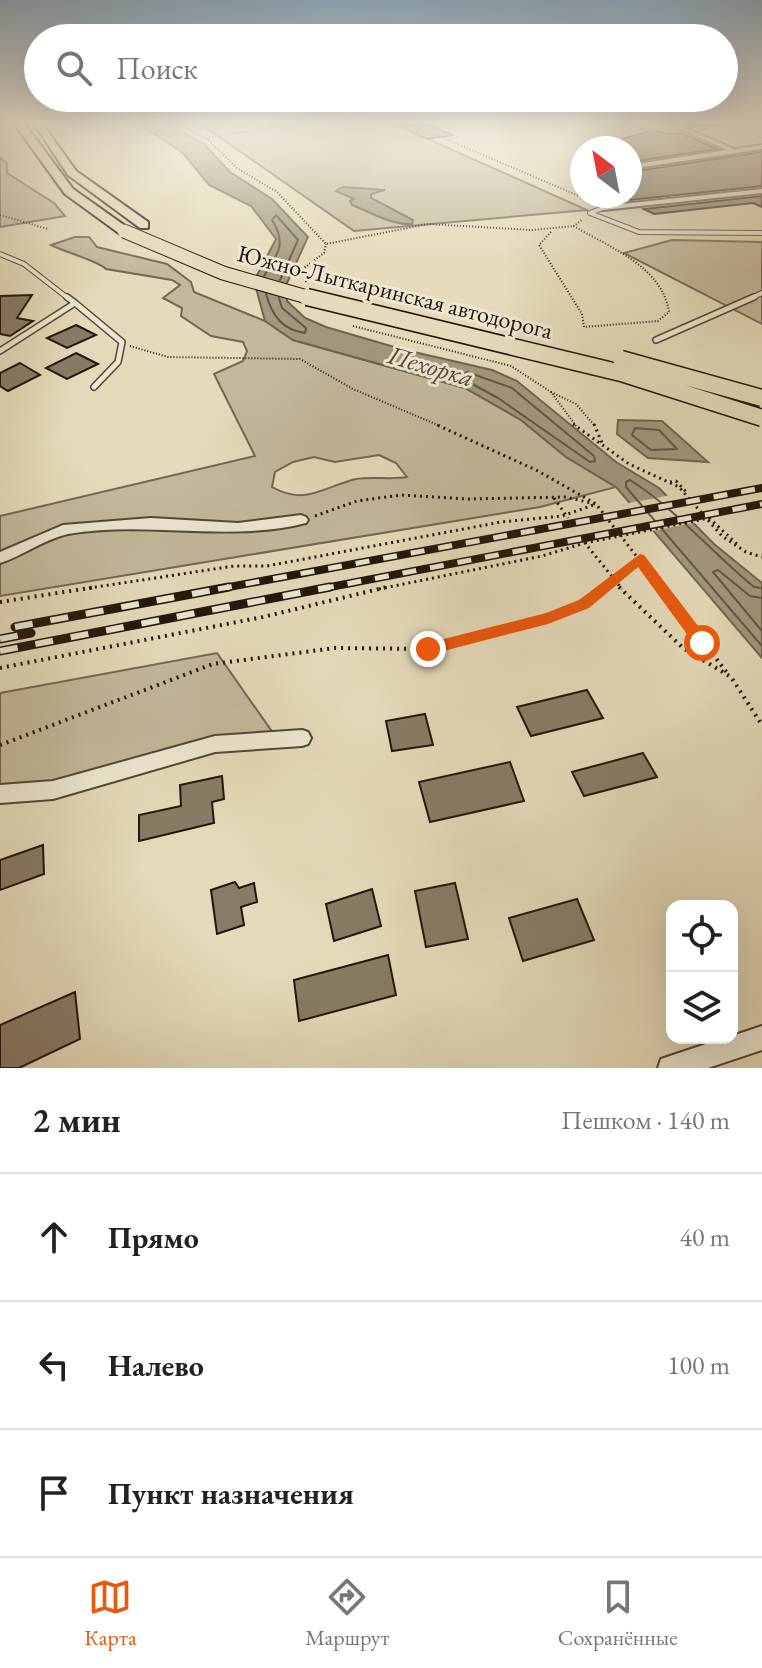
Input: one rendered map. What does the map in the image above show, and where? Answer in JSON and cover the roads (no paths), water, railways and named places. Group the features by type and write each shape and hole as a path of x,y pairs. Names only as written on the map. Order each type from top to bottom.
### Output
{"main road":[{"name":"Южно-Лыткаринская автодорога","path":"53,172 88,208 124,231 223,273 365,313 621,373 762,418"},
{"name":"Южно-Лыткаринская автодорога","path":"71,172 108,202 144,225 237,263 364,298 711,381 762,398"}],"street":[{"path":"642,204 762,191"},
{"path":"0,558 63,530 151,523 238,528 301,520"},
{"path":"0,794 53,790 215,744 302,738"},
{"path":"670,1068 762,1038"}],"lane":[{"path":"603,208 590,213 639,232 762,233"},
{"path":"0,254 24,264 122,342 123,354 113,370 94,387"},
{"path":"656,340 762,293"},
{"path":"0,351 75,303"}],"water":[{"name":"Пехорка","path":"198,172 230,172 272,199 308,237 287,283 287,301 305,318 401,349 492,370 517,381 616,462 659,488 714,544 762,583 762,658 616,487 566,457 521,420 465,388 293,340 265,321 254,281 276,239 251,206 209,185"},
{"path":"342,187 385,190 371,194 371,198 413,220 412,224 389,221 352,205 350,201 354,199 336,191"},
{"path":"618,420 662,421 708,462 648,458 617,434"}],"railway":[{"path":"218,589 762,488"},
{"path":"320,589 762,504"},
{"path":"15,627 229,587"},
{"path":"0,651 330,587"},
{"path":"0,639 31,633"}]}
